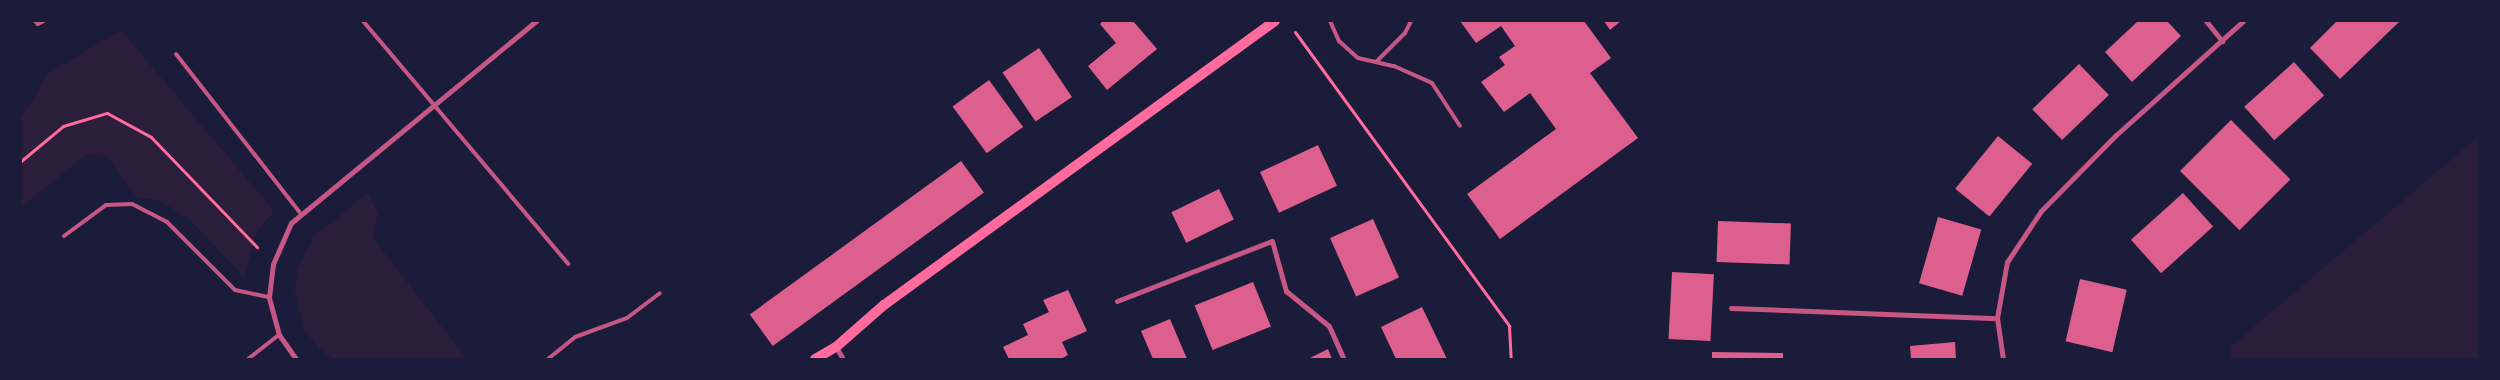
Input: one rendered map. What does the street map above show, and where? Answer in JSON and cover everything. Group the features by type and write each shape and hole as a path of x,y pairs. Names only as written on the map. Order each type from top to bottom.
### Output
{"main road":[{"path":"815,359 836,347 892,299 1275,21"}],"street":[{"path":"296,359 279,335 269,297 273,264 291,223 536,21"},
{"path":"2206,21 2222,41"},
{"path":"2003,359 1997,318 2007,262 2041,211 2116,135 2243,21"},
{"path":"1117,301 1272,241 1286,291 1330,326 1344,359"},
{"path":"1731,308 1997,318"},
{"path":"836,347 843,359"}],"lane":[{"path":"35,21 38,24 44,21"},
{"path":"362,21 568,264"},
{"path":"1330,21 1339,41 1358,58 1376,62 1432,83 1460,126"},
{"path":"1376,62 1405,33 1411,21"},
{"path":"176,54 301,214"},
{"path":"64,236 106,205 132,204 167,222 235,290 269,297"},
{"path":"548,359 575,338 627,318 660,293"},
{"path":"248,359 279,335"}],"path":[{"path":"1293,29 1509,326 1511,359"},
{"path":"21,162 63,126 107,113 151,137 273,264"}],"shaded area":[{"path":"121,30 274,211 257,232 244,277 190,220 162,202 136,196 107,156 86,155 21,207 21,118 49,73"},
{"path":"2479,136 2479,359 2231,359 2230,347"},
{"path":"368,193 378,214 372,237 467,359 334,359 319,349 304,329 295,292 297,272 313,237"}],"building":[{"path":"1103,21 1133,21 1157,49 1107,90 1088,66 1116,43 1100,24"},
{"path":"1460,21 1584,21 1611,58 1590,73 1638,138 1500,239 1467,194 1556,129 1530,93 1504,112 1481,82 1505,65 1499,57 1515,46 1501,26 1476,43"},
{"path":"1604,21 1621,21 1610,30"},
{"path":"2138,21 2167,21 2181,36 2132,82 2105,52"},
{"path":"2337,21 2400,21 2340,79 2310,48"},
{"path":"1039,48 1072,97 1036,122 1003,73"},
{"path":"2294,62 2324,95 2274,140 2244,107"},
{"path":"2079,64 2109,95 2062,140 2032,109"},
{"path":"989,80 1023,127 987,153 953,106"},
{"path":"2231,120 2290,179 2239,230 2180,171"},
{"path":"1998,136 2032,164 1989,217 1955,189"},
{"path":"1318,145 1337,186 1279,213 1260,172"},
{"path":"961,161 984,193 773,346 750,314"},
{"path":"1219,189 1234,220 1186,243 1171,212"},
{"path":"2183,193 2213,226 2161,273 2131,240"},
{"path":"1938,217 1981,229 1962,296 1919,283"},
{"path":"1373,219 1399,277 1356,297 1330,238"},
{"path":"1718,221 1791,224 1790,265 1717,262"},
{"path":"1672,272 1714,274 1710,341 1668,339"},
{"path":"2080,279 2127,290 2112,352 2066,341"},
{"path":"1253,282 1271,327 1213,350 1195,306"},
{"path":"1068,290 1087,331 1062,342 1068,355 1061,359 1009,359 1003,347 1028,335 1023,324 1049,312 1043,300"},
{"path":"1422,307 1447,359 1396,359 1381,327"},
{"path":"1170,319 1187,359 1153,359 1141,331"},
{"path":"1955,342 1956,359 1911,359 1910,346"},
{"path":"1328,349 1332,359 1308,359"},
{"path":"1712,352 1783,353 1783,359 1712,359"}]}
